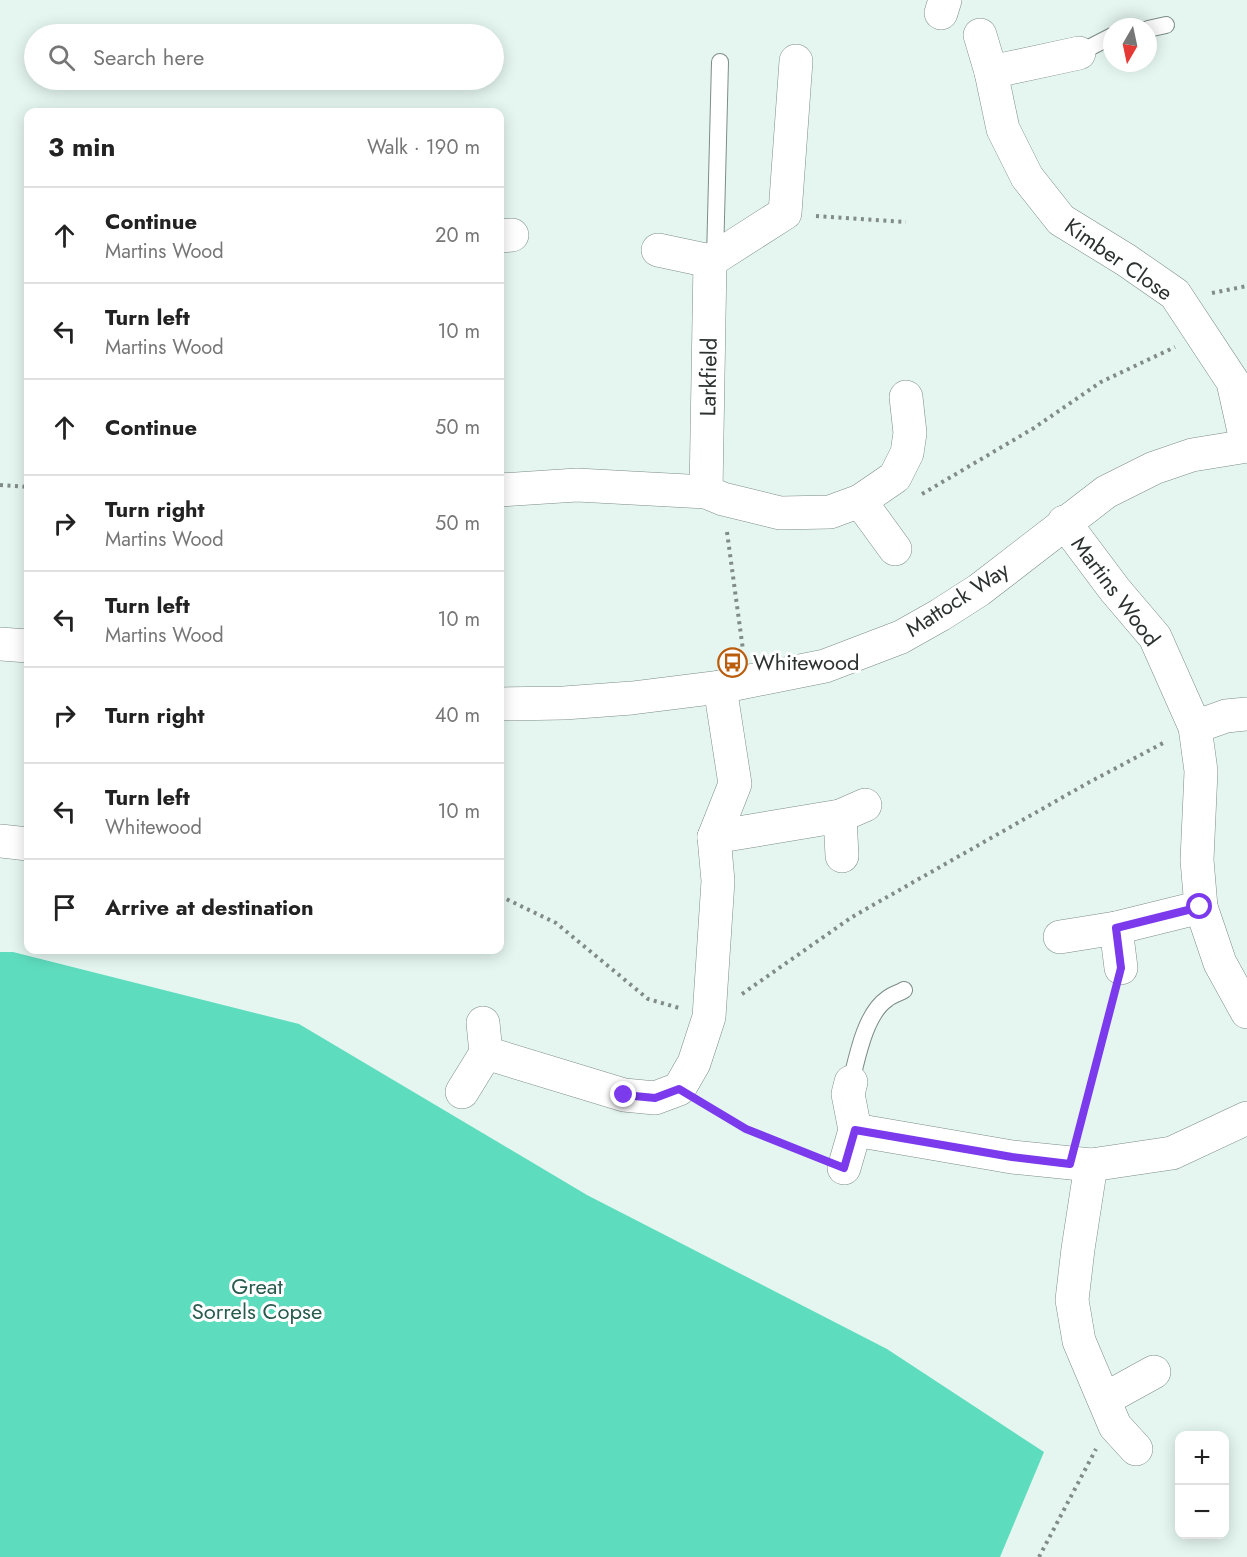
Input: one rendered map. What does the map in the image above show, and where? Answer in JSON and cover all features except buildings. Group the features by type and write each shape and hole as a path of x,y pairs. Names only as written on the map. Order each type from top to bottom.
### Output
{"street":[{"name":"Kimber Close","path":"980,35 991,72 1003,129 1028,177 1060,220 1126,260 1175,294 1233,382 1247,445"},
{"path":"991,72 1079,53"},
{"path":"658,250 712,259 785,213 796,61"},
{"name":"Larkfield","path":"712,259 715,496"},
{"path":"504,490 577,485 715,496 780,513 868,511 895,477 907,453 910,433 906,398"},
{"name":"Mattock Way","path":"504,704 564,703 720,687 825,666 901,637 940,615 979,590 1064,522 1106,492 1154,468 1192,455 1247,445"},
{"path":"868,511 895,549"},
{"name":"Martins Wood","path":"1064,522 1115,590 1155,637 1195,727 1201,771 1197,860 1200,907 1220,963 1247,1012"},
{"path":"0,644 24,646"},
{"path":"462,1092 484,1038 624,1095 655,1098 679,1089 694,1064 709,1017 718,881 714,837 735,784 720,687"},
{"path":"1195,727 1226,716 1247,714"},
{"path":"714,837 852,810 842,856"},
{"path":"0,842 24,844"},
{"path":"1060,937 1116,928 1200,907"},
{"path":"1116,928 1121,968"},
{"path":"844,1168 855,1130 848,1094 851,1082"},
{"path":"855,1130 1012,1157 1081,1165 1172,1152 1247,1118"},
{"path":"1081,1165 1078,1249 1072,1300 1078,1341 1118,1425"},
{"path":"1118,1425 1154,1372"}],"lane":[{"path":"1157,27 1166,25"},
{"path":"1079,53 1103,41"},
{"path":"712,259 720,62"},
{"path":"851,1082 861,1045 873,1016 887,999 904,990"}],"path":[{"path":"785,213 906,222"},
{"path":"1203,295 1247,286"},
{"path":"868,511 1034,428 1101,382 1176,347"},
{"path":"0,485 24,487"},
{"path":"715,496 744,653"},
{"path":"504,898 556,923 648,999 709,1017 852,917 1086,784 1195,727"},
{"path":"1081,1165 1121,968"},
{"path":"679,1089 746,1129 844,1168"},
{"path":"1039,1557 1096,1448 1118,1425"}],"green space":[{"name":"Great Sorrels Copse","path":"0,952 13,952 299,1024 587,1195 887,1349 1044,1452 1000,1557 0,1557"}],"place":[{"name":"Whitewood","path":"732,662"}],"route":[{"path":"624,1095 655,1098 679,1089 746,1129 844,1168 855,1130 1012,1157 1070,1164 1121,968 1116,928 1200,907"}]}
